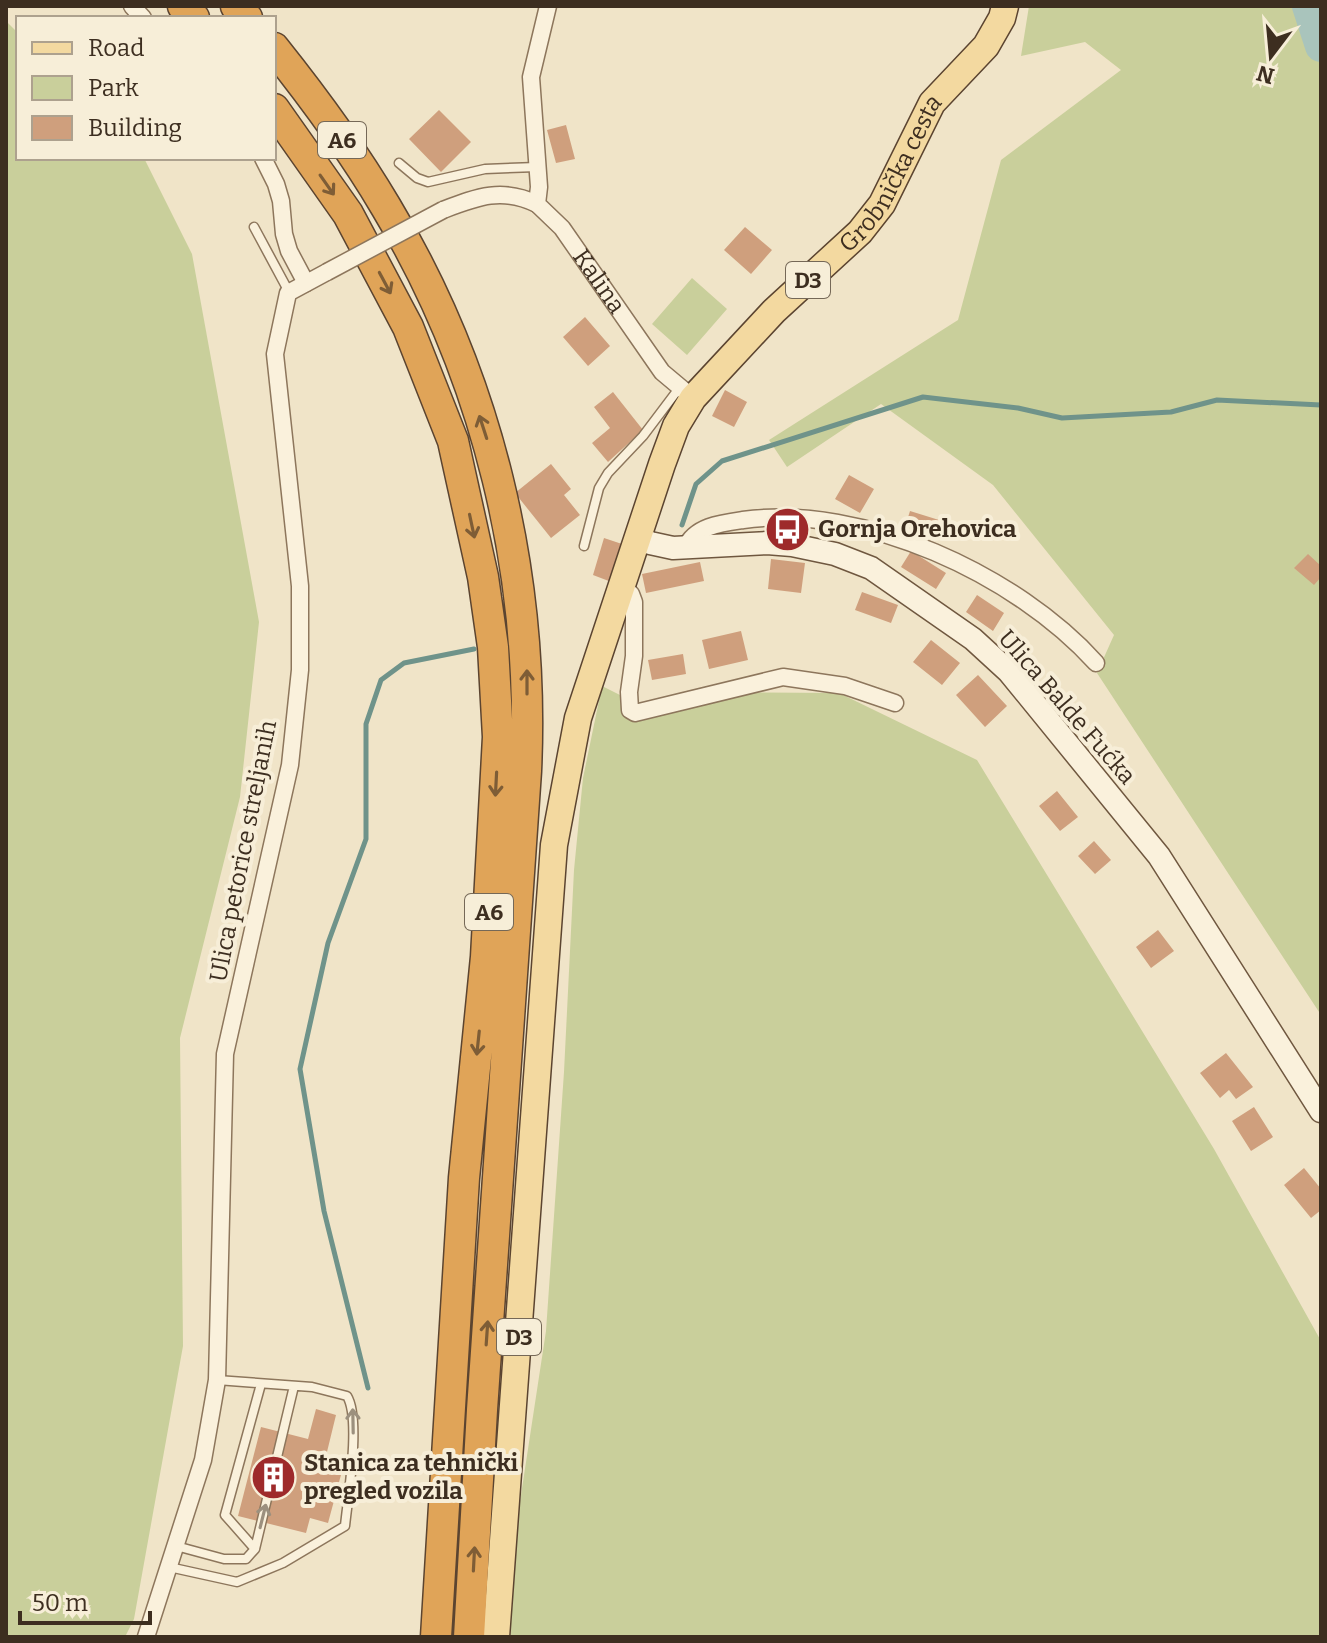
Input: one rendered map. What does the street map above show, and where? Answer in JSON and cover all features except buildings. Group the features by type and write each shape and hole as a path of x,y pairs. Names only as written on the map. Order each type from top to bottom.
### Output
{"highway":[{"path":"276,34 295,74"},
{"name":"A6","path":"276,50 329,119 387,207 434,299 464,369 492,452 520,592 527,666 526,771 469,1637"},
{"name":"A6","path":"276,112 348,214 408,327 453,441 483,577 493,647 498,737 486,957 464,1178 436,1637"}],"main road":[{"name":"Grobnička cesta","path":"686,393 860,232 882,204 932,103 986,46 1002,18 1005,6"},
{"name":"D3","path":"496,1637 554,845 578,718 686,393"},
{"name":"Ulica Balde Fućka","path":"638,536 662,546 767,543 835,554 871,568 973,639 1009,672 1159,856 1321,1111"}],"street":[{"path":"290,292 443,210 492,194 521,196 537,204 531,77 548,6"},
{"path":"264,160 281,201 289,251 306,283"},
{"name":"Kalina","path":"537,204 562,228 662,372 686,393"},
{"name":"Ulica petorice streljanih","path":"146,1637 203,1460 217,1380 225,1054 290,765 300,670 300,586 275,354 290,292"},
{"path":"686,547 690,538 701,530 761,517 788,516 863,528 979,573 1061,629 1096,663"},
{"path":"622,586 634,602 634,656 629,692 630,710 635,713 783,677 845,686 895,703"}],"lane":[{"path":"399,163 417,178 428,182 485,169 537,167"},
{"path":"254,227 290,292"},
{"path":"584,546 599,488 608,473 686,393"},
{"path":"168,1567 237,1582 283,1563 345,1526 354,1429 352,1405 347,1396 294,1386 217,1380"},
{"path":"255,1549 225,1515 261,1384"},
{"path":"175,1545 224,1559 246,1559 255,1549 294,1386"}],"green space":[{"path":"1029,6 1321,6 1321,1015 1097,673 1114,635 993,485 881,404 787,467 769,440 958,320 1001,160 1121,70 1085,42 1021,56"},
{"path":"6,21 16,31 16,160 145,160 192,254 259,622 240,797 180,1038 183,1346 134,1619 125,1637 6,1637"},
{"path":"692,278 727,309 687,355 652,324"},
{"path":"602,686 636,703 714,692 839,693 977,760 1214,1149 1321,1341 1321,1637 510,1637 519,1508 546,1331 574,870 583,778"}],"waterway":[{"path":"1308,6 1321,46"},
{"path":"682,525 696,484 722,461 923,397 1018,408 1062,418 1171,412 1217,400 1321,405"},
{"path":"368,1388 324,1211 300,1069 328,943 366,839 366,724 381,680 404,663 474,649"}],"place":[{"name":"Gornja Orehovica","path":"787,529"},
{"name":"Stanica za tehnički pregled vozila","path":"273,1477"}]}
